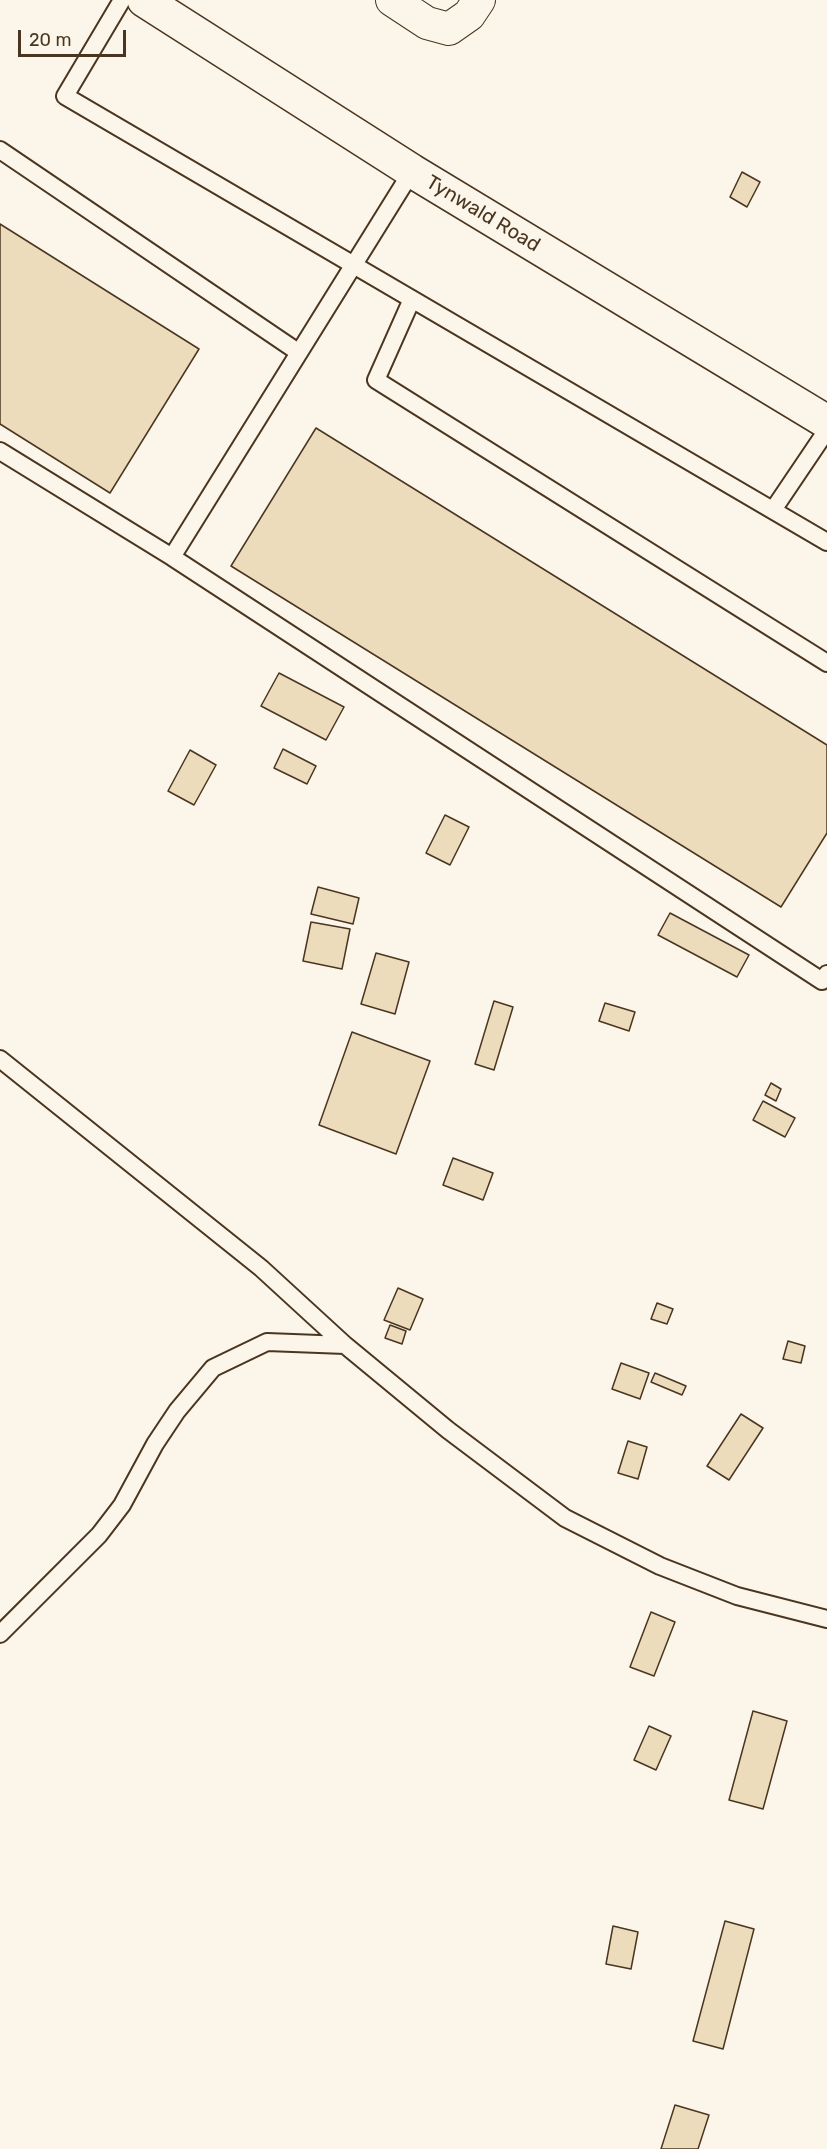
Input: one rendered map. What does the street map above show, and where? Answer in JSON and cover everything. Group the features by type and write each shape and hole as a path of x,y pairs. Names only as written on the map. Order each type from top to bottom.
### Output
{"main road":[{"name":"Tynwald Road","path":"144,0 412,171 827,422"}],"street":[{"path":"392,0 427,23 449,29 470,15 479,0"}],"lane":[{"path":"122,0 65,96 827,542"},
{"path":"0,150 298,352"},
{"path":"172,557 352,264 412,171"},
{"path":"412,299 376,380 827,663"},
{"path":"773,510 827,430"},
{"path":"0,451 172,557 822,981 827,974"},
{"path":"0,1059 261,1268 345,1345 448,1430 565,1518 660,1566 737,1596 827,1618"},
{"path":"0,1634 99,1535 122,1505 155,1444 177,1411 213,1368 267,1342 345,1345"}],"building":[{"path":"742,172 760,182 747,207 730,197"},
{"path":"0,224 199,349 110,493 0,424"},
{"path":"316,428 827,745 827,833 781,907 231,566"},
{"path":"279,673 344,707 326,740 261,706"},
{"path":"283,749 316,766 307,784 274,768"},
{"path":"190,750 216,765 194,805 168,791"},
{"path":"445,815 469,827 450,865 426,853"},
{"path":"318,887 359,898 353,924 311,914"},
{"path":"670,913 749,955 737,977 658,935"},
{"path":"311,922 350,929 342,969 303,961"},
{"path":"376,953 409,962 395,1014 361,1004"},
{"path":"494,1001 513,1007 494,1070 475,1064"},
{"path":"605,1003 635,1012 629,1031 599,1021"},
{"path":"352,1032 430,1061 396,1154 319,1125"},
{"path":"771,1083 781,1089 776,1101 765,1095"},
{"path":"763,1101 795,1118 785,1137 753,1120"},
{"path":"453,1158 493,1173 483,1200 443,1185"},
{"path":"398,1288 423,1299 410,1330 384,1320"},
{"path":"657,1303 673,1309 667,1324 651,1319"},
{"path":"390,1325 406,1331 402,1344 385,1338"},
{"path":"788,1341 805,1346 801,1363 783,1359"},
{"path":"621,1363 649,1373 640,1399 612,1389"},
{"path":"655,1373 686,1386 682,1395 651,1382"},
{"path":"741,1414 763,1428 729,1480 707,1466"},
{"path":"628,1441 647,1447 638,1479 618,1473"},
{"path":"651,1612 675,1622 654,1676 630,1667"},
{"path":"753,1711 787,1721 763,1809 729,1800"},
{"path":"649,1726 671,1736 656,1770 634,1760"},
{"path":"725,1921 754,1929 723,2049 693,2041"},
{"path":"613,1926 638,1932 631,1969 606,1964"},
{"path":"675,2105 709,2115 698,2149 661,2149"}]}
